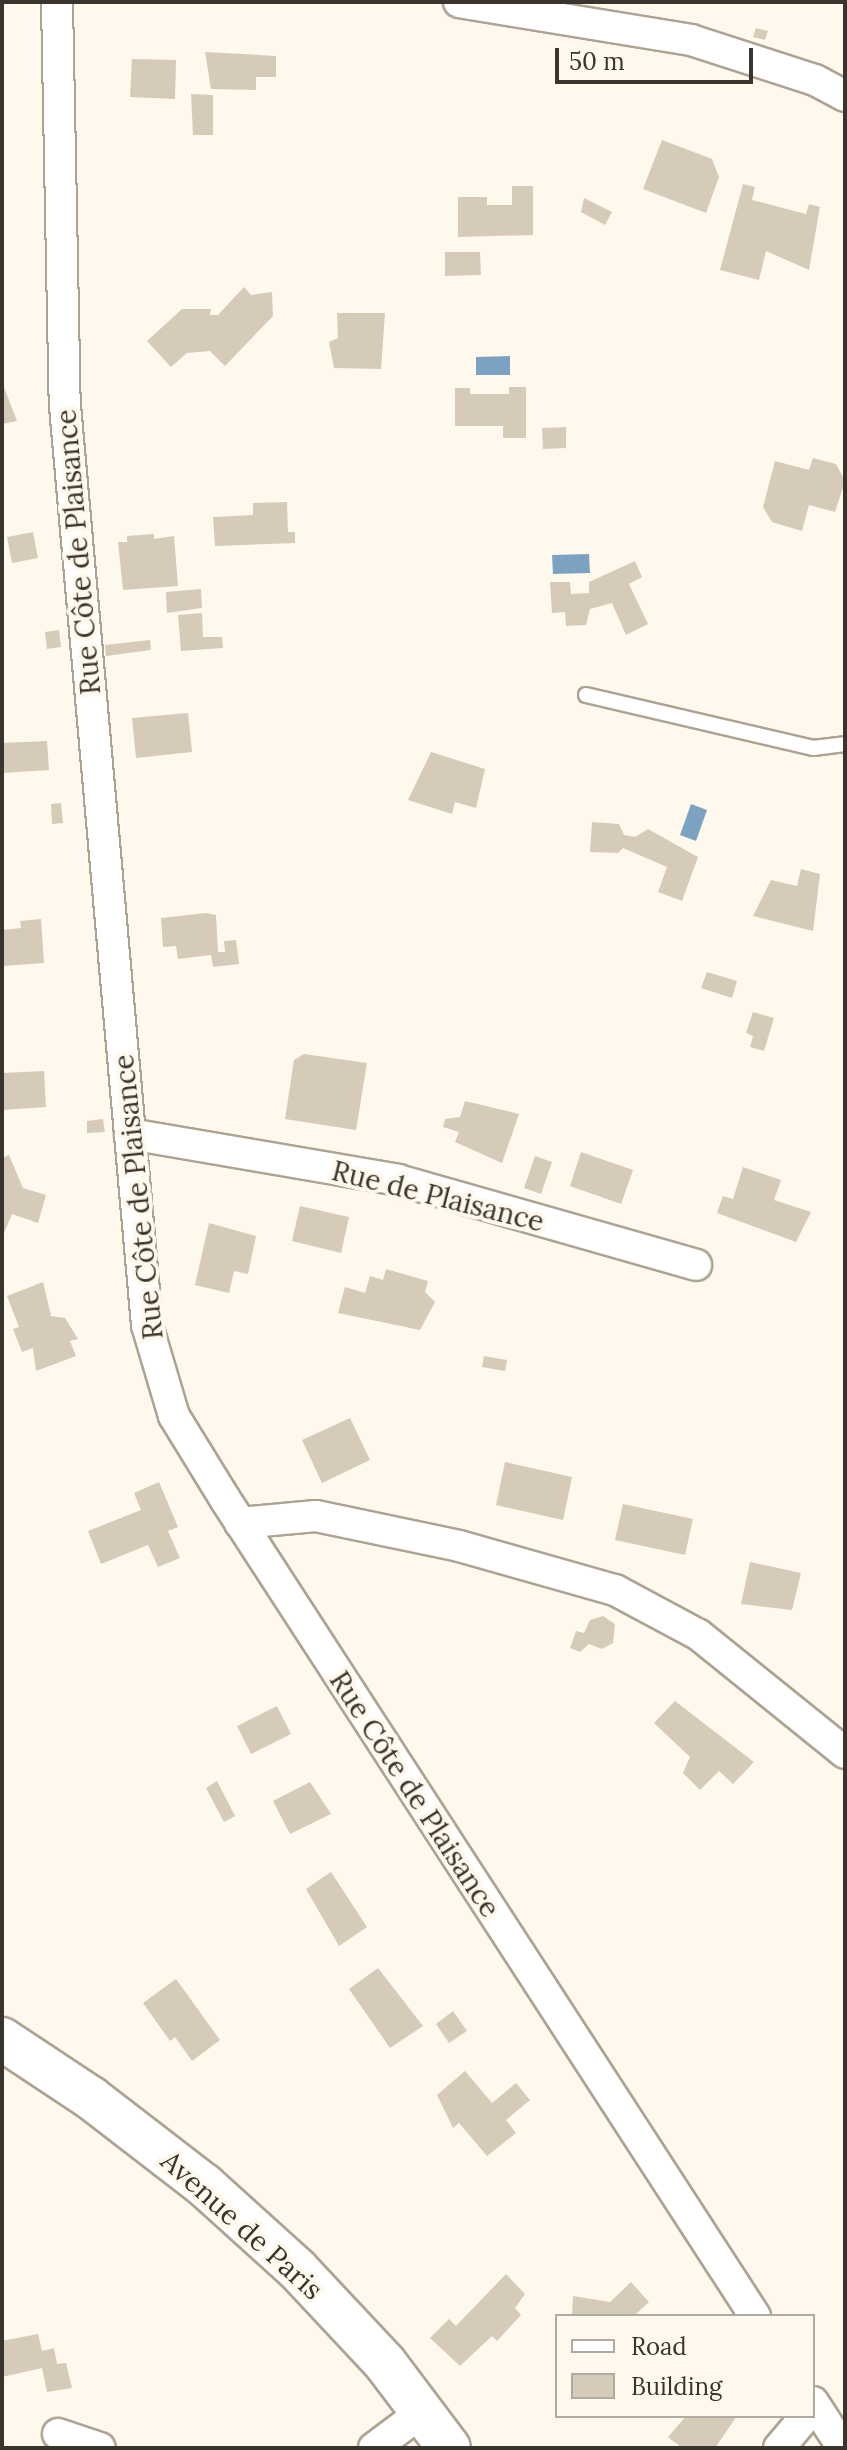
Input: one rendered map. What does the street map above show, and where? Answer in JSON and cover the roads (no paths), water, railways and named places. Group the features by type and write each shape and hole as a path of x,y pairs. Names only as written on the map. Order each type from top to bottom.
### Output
{"main road":[{"name":"Avenue de Paris","path":"2,2039 91,2098 204,2185 297,2269 385,2363 449,2448"}],"street":[{"name":"Rue Côte de Plaisance","path":"57,2 65,406 147,1325 174,1416 240,1523 754,2314"},
{"path":"459,2 691,40 815,80 845,96"},
{"name":"Rue de Plaisance","path":"130,1134 398,1180 696,1265"},
{"path":"240,1523 316,1516 459,1546 615,1590 699,1635 845,1753"},
{"path":"374,2448 422,2412"},
{"path":"815,2412 843,2448"},
{"path":"779,2448 804,2418"},
{"path":"58,2434 100,2448"}],"lane":[{"path":"586,695 813,748 845,744"}],"water":[{"path":"510,356 510,375 476,375 476,357"},
{"path":"589,554 590,573 553,574 552,555"},
{"path":"691,804 707,810 696,841 680,835"}]}
